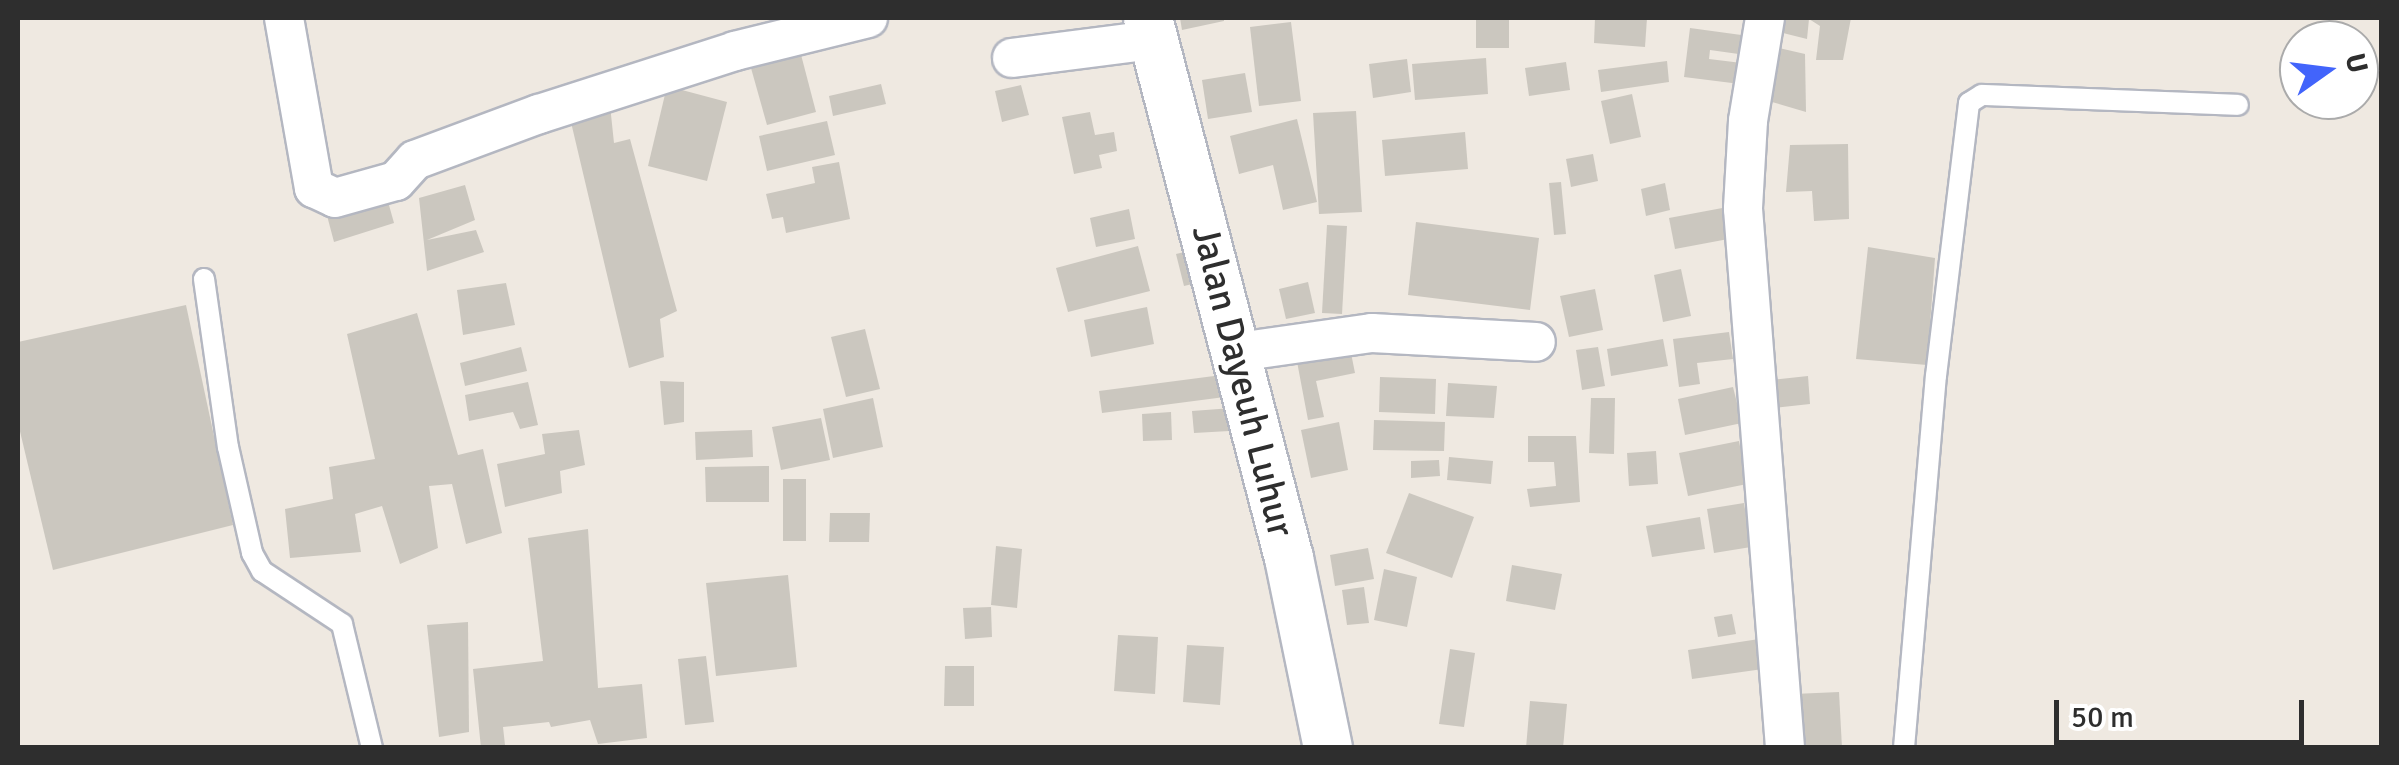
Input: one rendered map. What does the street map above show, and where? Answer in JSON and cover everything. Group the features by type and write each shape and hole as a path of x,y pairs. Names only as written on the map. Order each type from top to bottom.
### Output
{"street":[{"path":"284,18 314,188 335,198 396,182 415,160 540,114 735,51 868,18"},
{"path":"1764,18 1743,209 1785,748"},
{"path":"1012,58 1150,29"},
{"name":"Jalan Dayeuh Luhur","path":"1150,29 1238,352 1328,748"},
{"path":"1238,352 1372,333 1536,342"}],"lane":[{"path":"1904,748 1936,376 1969,103 1982,95 2238,105"},
{"path":"204,279 228,447 252,553 262,571 342,624 372,748"}],"building":[{"path":"1180,18 1224,18 1224,21 1182,30"},
{"path":"1476,18 1509,18 1509,48 1476,48"},
{"path":"1595,18 1647,18 1645,47 1594,43"},
{"path":"1777,18 1851,18 1843,60 1816,60 1820,26 1809,19 1807,39 1775,31"},
{"path":"1291,22 1301,101 1259,106 1250,27"},
{"path":"1690,28 1756,37 1753,56 1710,50 1709,59 1750,64 1748,85 1684,77"},
{"path":"799,47 816,112 767,125 749,61"},
{"path":"1779,48 1805,54 1806,112 1772,102"},
{"path":"1486,58 1488,94 1415,100 1412,64"},
{"path":"1407,59 1411,92 1373,98 1369,64"},
{"path":"1667,61 1669,82 1601,92 1598,70"},
{"path":"1566,62 1570,90 1529,96 1525,68"},
{"path":"1245,73 1252,112 1208,119 1202,80"},
{"path":"881,84 886,104 833,116 829,96"},
{"path":"1021,85 1029,115 1002,122 995,91"},
{"path":"667,86 727,102 707,181 648,166"},
{"path":"1632,94 1641,137 1610,144 1601,101"},
{"path":"610,105 614,143 630,139 677,311 660,319 664,357 629,368 570,118"},
{"path":"1356,111 1362,212 1319,214 1313,113"},
{"path":"1090,112 1095,135 1114,132 1117,151 1099,155 1102,168 1074,174 1062,117"},
{"path":"1297,119 1317,202 1283,210 1273,165 1239,174 1230,136"},
{"path":"827,121 835,155 767,171 759,136"},
{"path":"1465,132 1468,169 1385,176 1382,140"},
{"path":"1848,144 1849,219 1814,221 1812,191 1786,192 1790,145"},
{"path":"1593,154 1598,181 1571,187 1566,159"},
{"path":"839,162 850,219 786,233 783,217 772,219 766,194 815,183 812,167"},
{"path":"1561,182 1566,234 1554,235 1549,183"},
{"path":"1665,183 1670,210 1646,216 1641,189"},
{"path":"465,185 475,220 427,240 476,230 484,252 427,271 419,198"},
{"path":"385,191 394,223 334,242 325,208"},
{"path":"1733,206 1739,237 1675,249 1669,218"},
{"path":"1129,209 1135,239 1096,247 1090,218"},
{"path":"1416,222 1539,238 1530,310 1408,295"},
{"path":"1327,225 1347,226 1342,314 1322,313"},
{"path":"1138,246 1150,291 1068,312 1056,268"},
{"path":"1868,247 1935,258 1927,365 1856,359"},
{"path":"1202,248 1209,280 1184,286 1176,254"},
{"path":"1681,269 1691,316 1663,322 1654,275"},
{"path":"1308,282 1315,313 1286,319 1279,289"},
{"path":"506,283 515,325 463,335 457,290"},
{"path":"1595,289 1603,330 1569,337 1560,296"},
{"path":"186,305 233,525 53,570 18,423 18,342"},
{"path":"1147,307 1154,344 1091,357 1084,320"},
{"path":"417,313 458,455 483,449 502,533 466,544 452,484 429,486 438,548 400,564 382,506 355,514 361,552 290,558 285,509 333,499 329,467 375,459 347,334"},
{"path":"865,329 880,389 846,397 831,337"},
{"path":"1729,332 1733,359 1697,363 1700,384 1679,387 1673,339"},
{"path":"1348,338 1355,373 1316,381 1324,417 1308,420 1295,351"},
{"path":"1663,339 1668,366 1611,376 1607,349"},
{"path":"521,347 527,371 465,386 460,363"},
{"path":"1598,347 1605,386 1582,390 1576,350"},
{"path":"1237,373 1240,395 1102,413 1099,391"},
{"path":"1808,376 1810,404 1773,408 1770,380"},
{"path":"1380,377 1436,379 1435,414 1379,412"},
{"path":"660,381 684,382 684,422 664,425"},
{"path":"528,382 538,425 520,429 513,412 469,421 465,395"},
{"path":"1448,383 1497,386 1494,418 1446,416"},
{"path":"1733,387 1742,423 1685,435 1678,399"},
{"path":"873,398 883,447 833,458 823,409"},
{"path":"1591,398 1615,398 1614,454 1589,453"},
{"path":"1246,407 1247,430 1194,433 1192,411"},
{"path":"1171,412 1172,440 1143,441 1142,414"},
{"path":"821,418 830,460 781,470 772,427"},
{"path":"1374,420 1445,422 1444,451 1373,450"},
{"path":"1339,422 1348,470 1311,478 1301,430"},
{"path":"579,430 585,465 560,471 562,493 505,507 497,464 545,454 542,434"},
{"path":"752,430 753,457 696,460 695,432"},
{"path":"1528,436 1576,436 1580,502 1530,507 1527,489 1556,486 1554,462 1528,462"},
{"path":"1739,441 1747,484 1688,496 1679,453"},
{"path":"1656,451 1658,484 1629,486 1627,453"},
{"path":"1449,457 1493,461 1491,484 1447,480"},
{"path":"1439,460 1440,476 1411,478 1411,461"},
{"path":"769,466 769,502 706,502 705,467"},
{"path":"783,479 806,479 806,541 783,541"},
{"path":"1409,493 1474,517 1452,578 1386,553"},
{"path":"1744,503 1751,547 1714,553 1707,509"},
{"path":"830,513 870,513 869,542 829,542"},
{"path":"1700,517 1705,549 1652,557 1646,526"},
{"path":"588,529 598,688 642,684 647,738 598,744 590,720 551,727 549,722 503,727 505,745 481,748 473,669 543,661 528,538"},
{"path":"996,546 1022,549 1017,608 991,605"},
{"path":"1368,548 1374,579 1335,586 1330,555"},
{"path":"1512,565 1562,574 1555,610 1506,601"},
{"path":"1384,569 1417,577 1407,627 1374,620"},
{"path":"788,575 797,667 716,676 706,583"},
{"path":"1364,587 1369,623 1347,625 1342,590"},
{"path":"991,607 992,637 965,639 963,608"},
{"path":"1732,614 1736,634 1718,637 1714,617"},
{"path":"468,622 469,732 439,737 427,625"},
{"path":"1118,635 1158,637 1155,694 1114,691"},
{"path":"1759,639 1763,669 1692,679 1688,650"},
{"path":"1187,645 1224,647 1220,705 1183,702"},
{"path":"1450,649 1475,653 1464,727 1439,724"},
{"path":"706,656 714,722 685,725 678,659"},
{"path":"945,666 974,666 974,706 944,706"},
{"path":"1839,692 1842,748 1798,748 1794,694"},
{"path":"1530,701 1567,704 1563,748 1526,748"}]}
